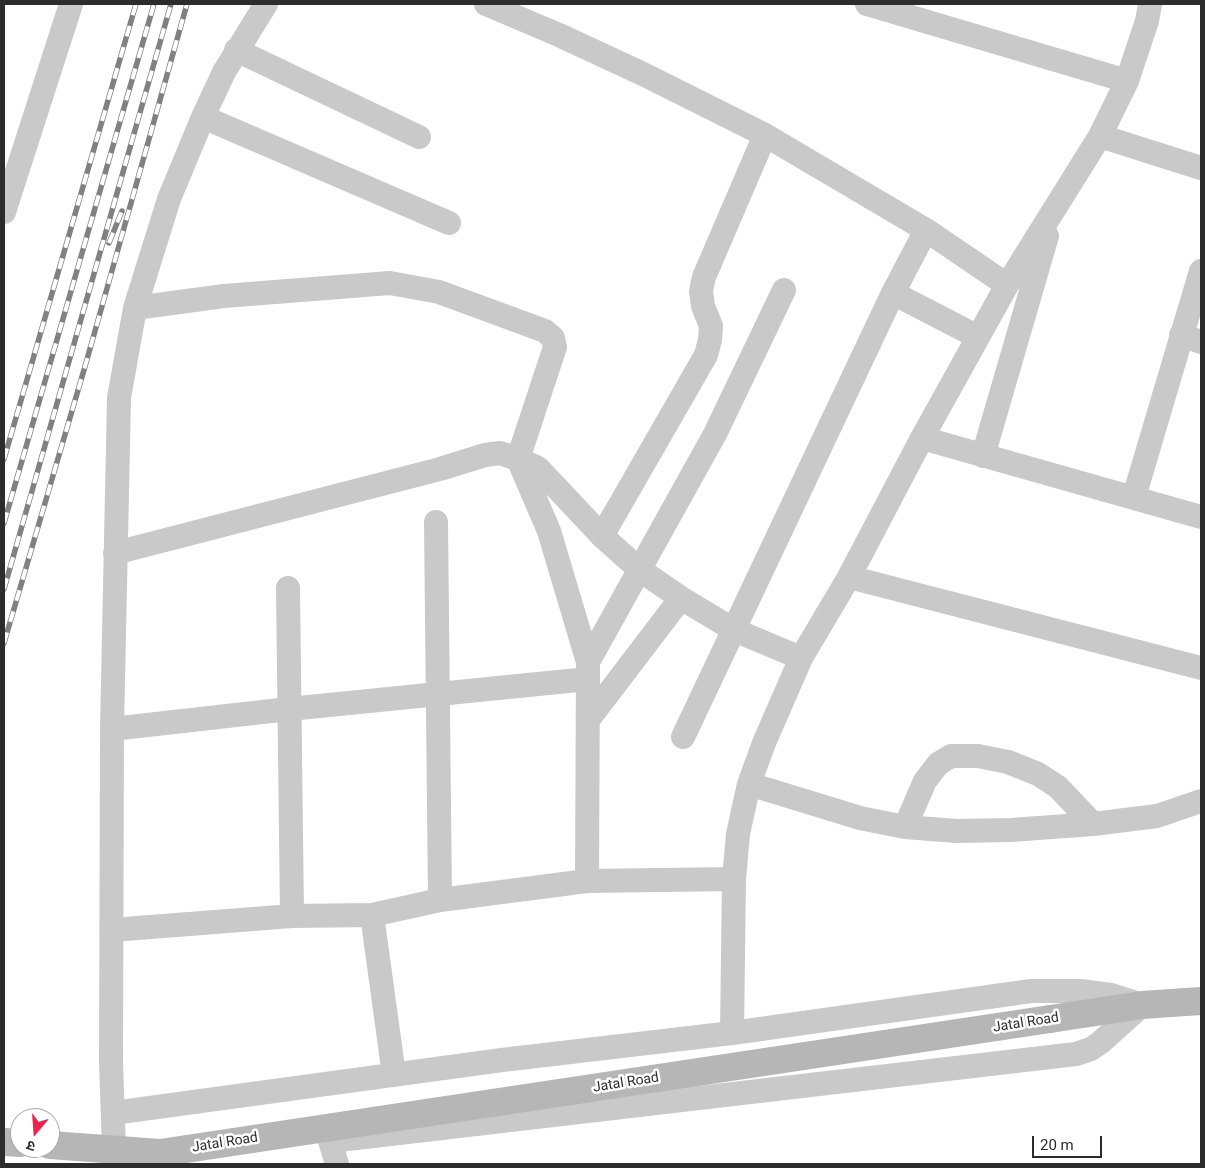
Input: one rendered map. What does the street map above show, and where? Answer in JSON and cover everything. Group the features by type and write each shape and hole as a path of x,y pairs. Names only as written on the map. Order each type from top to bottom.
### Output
{"main road":[{"name":"Jatal Road","path":"60,1147 160,1153 1050,1019 1142,1006 1201,1001"}],"street":[{"path":"4,212 71,4"},
{"path":"112,1164 114,1149 111,1061 112,729 119,398 135,308 169,199 203,117 236,50 266,4"},
{"path":"486,4 634,70 765,135 926,230 1007,285"},
{"path":"867,4 1127,81"},
{"path":"732,1033 734,879 738,834 749,784 764,743 801,658 849,577 922,438 1007,285 1100,136 1127,81 1141,44 1150,4"},
{"path":"236,50 419,136"},
{"path":"203,117 449,223"},
{"path":"602,536 706,355 711,326 703,306 701,291 704,278 765,135"},
{"path":"1100,136 1201,168"},
{"path":"984,456 1055,209"},
{"path":"683,737 893,293 926,230"},
{"path":"1134,497 1191,338 1201,271"},
{"path":"135,308 224,296 390,283 439,292 546,331 553,338 555,347 518,459 549,531 588,670 587,881"},
{"path":"588,670 714,434 784,290"},
{"path":"893,293 978,337"},
{"path":"922,438 1201,517"},
{"path":"115,553 440,469 485,454 500,453 538,468 602,536 640,570 681,598 734,630 801,658"},
{"path":"436,522 440,900"},
{"path":"849,577 1201,668"},
{"path":"288,588 292,916"},
{"path":"588,720 681,598"},
{"path":"112,729 438,694 588,670"},
{"path":"905,827 925,781 938,764 951,756 978,756 1008,762 1038,774 1058,787 1093,824"},
{"path":"749,784 860,818 905,827 957,831 1011,830 1093,824 1157,816 1201,801"},
{"path":"112,930 292,916 372,914 440,900 587,881 734,879"},
{"path":"372,914 394,1075"},
{"path":"112,1113 502,1060 732,1033 1031,991 1081,991 1111,995 1142,1006 1101,1042 1091,1049 1076,1054 383,1133 164,1164"},
{"path":"330,1141 337,1164"}],"railway":[{"path":"4,459 136,4"},
{"path":"4,523 154,4"},
{"path":"4,589 171,4"},
{"path":"4,643 86,363 187,4"},
{"path":"109,243 122,211"}]}
